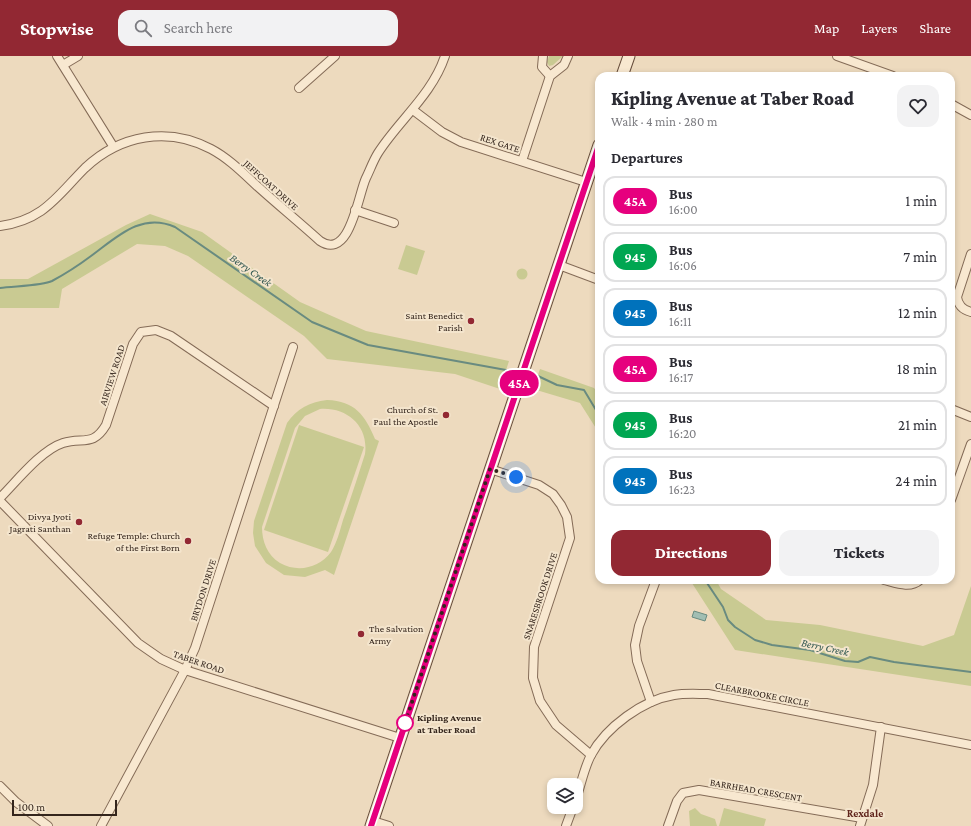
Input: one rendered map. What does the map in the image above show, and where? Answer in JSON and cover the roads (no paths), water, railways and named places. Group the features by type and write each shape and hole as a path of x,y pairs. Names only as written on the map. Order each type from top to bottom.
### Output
{"main road":[{"path":"623,72 629,56"},
{"path":"372,823 595,156"}],"street":[{"path":"57,56 113,146"},
{"path":"63,65 78,56"},
{"path":"299,88 335,56"},
{"name":"JEFFCOAT DRIVE","path":"0,226 19,222 41,212 56,200 85,168 113,146 142,138 160,136 187,139 206,146 231,162 320,241 326,244 336,244 344,238 355,210 362,186 377,154 432,84 445,56"},
{"path":"543,56 542,68 550,76"},
{"path":"522,161 550,76 564,65 568,56"},
{"path":"837,56 882,72"},
{"path":"955,106 971,115"},
{"name":"REX GATE","path":"413,110 442,132 462,142 586,182"},
{"path":"355,210 394,223"},
{"path":"971,254 957,297 958,302 962,307 971,312"},
{"path":"559,265 595,278"},
{"name":"AIRVIEW ROAD","path":"0,500 47,451 63,443 90,440 100,435 106,425 133,344 142,332 156,330 170,336 274,406"},
{"name":"BRYDON DRIVE","path":"101,826 185,670 195,648 293,347"},
{"path":"955,410 971,416"},
{"path":"955,489 971,444"},
{"name":"SNARESBROOK DRIVE","path":"490,469 539,485 553,494 562,505 567,517 570,538 534,647 533,678 540,702 556,725 591,755"},
{"name":"TABER ROAD","path":"0,500 138,643 161,659 185,670 400,738"},
{"path":"651,702 637,661 635,645 639,626 655,584"},
{"path":"902,584 913,584"},
{"name":"CLEARBROOKE CIRCLE","path":"583,778 591,755 610,731 630,713 651,702 674,695 708,694 971,745"},
{"path":"861,822 873,785 882,727"},
{"path":"0,786 16,802 48,826"},
{"name":"BARRHEAD CRESCENT","path":"668,826 677,801 683,793 699,790 861,822"},
{"path":"566,826 570,814"},
{"path":"372,823 389,826"}],"waterway":[{"name":"Berry Creek","path":"0,288 47,283 77,266 130,229 140,225 163,223 175,227 312,322 368,345 506,370"},
{"name":"Berry Creek","path":"538,376 557,385 584,390 595,408"},
{"name":"Berry Creek","path":"708,584 723,607 728,620 735,627 755,640 772,645 810,650 845,661 858,662 870,657 894,662 971,672"}],"place":[{"name":"Saint Benedict Parish","path":"471,321"},
{"name":"Church of St. Paul the Apostle","path":"446,415"},
{"name":"Divya Jyoti Jagrati Santhan","path":"79,522"},
{"name":"Refuge Temple: Church of the First Born","path":"188,541"},
{"name":"The Salvation Army","path":"361,634"},
{"name":"Kipling Avenue at Taber Road","path":"405,723"}],"district":[{"name":"Rexdale","path":"865,813"}]}
